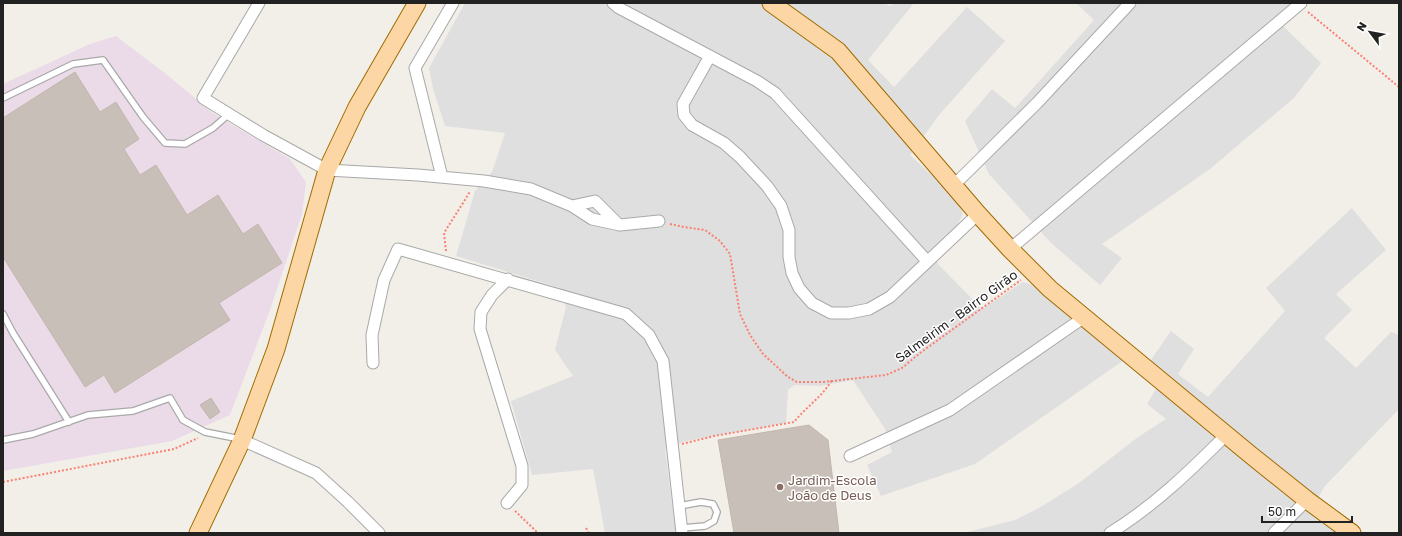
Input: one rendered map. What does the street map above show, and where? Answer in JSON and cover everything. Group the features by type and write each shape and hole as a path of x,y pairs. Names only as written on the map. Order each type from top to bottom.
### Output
{"main road":[{"path":"198,533 242,440 276,349 327,170 357,107 417,3"},
{"path":"771,3 838,51 953,186 1010,249 1050,289 1083,318 1226,435 1307,500 1352,533"}],"street":[{"path":"259,3 204,98 263,135 327,170 442,177 531,189 572,206 592,219 620,226 659,221"},
{"path":"442,177 415,68 453,3"},
{"path":"613,3 619,8 757,81 775,93 927,261"},
{"path":"953,186 1037,103 1130,3"},
{"path":"1010,249 1300,4"},
{"path":"710,56 683,104 684,115 692,125 724,144 740,157 767,186 781,206 789,230 789,257 792,273 799,288 812,303 831,313 849,314 869,309 890,297 978,214"},
{"path":"572,206 595,201 620,226"},
{"path":"374,363 372,335 384,280 398,249 508,279 626,314 649,335 663,361 682,531"},
{"path":"507,503 522,486 522,466 480,329 480,312 492,295 508,279"},
{"path":"850,456 950,410 1083,318"},
{"path":"1112,533 1144,510 1188,473 1226,435"},
{"path":"242,440 316,473 348,502 378,533"},
{"path":"1274,533 1307,500"}],"lane":[{"path":"3,98 73,64 103,60 143,117 165,143 185,144 213,128 229,114"},
{"path":"3,314 13,333 69,422"},
{"path":"3,440 33,434 88,415 133,411 170,398 183,420 205,432 242,440"},
{"path":"679,506 701,502 713,504 717,512 714,521 705,526 682,531"}],"path":[{"path":"1300,4 1399,87"},
{"path":"447,262 444,234 468,195 472,180"},
{"name":"Salmeirim - Bairro Girão","path":"659,221 684,228 705,230 720,241 730,254 740,314 750,335 763,354 788,377 797,382 809,383 886,375 902,368 920,353 1032,272"},
{"path":"672,447 714,436 794,422 802,411 821,395 832,380"},
{"path":"3,482 174,449 200,438"},
{"path":"507,503 538,533"},
{"path":"586,528 589,533"}],"shaded area":[{"path":"465,3 884,3 890,6 893,3 914,3 868,60 894,87 967,7 1005,41 939,115 910,155 957,199 963,214 954,231 934,250 938,264 982,309 1023,282 1036,286 1124,360 975,464 881,496 867,465 892,452 885,429 853,380 820,386 794,385 788,390 786,423 686,441 665,449 676,533 605,533 593,469 532,475 511,401 573,376 555,350 566,307 560,288 456,256 475,191 492,172 505,133 445,126 433,89 429,68"},
{"path":"1076,3 1302,3 1280,23 1321,63 1294,98 1210,169 1102,244 1122,258 1100,285 1051,243 989,174 965,121 992,89 1015,108 1094,20"},
{"path":"116,36 166,74 213,113 290,159 306,182 302,214 270,310 230,415 172,441 3,471 3,84 90,44"},
{"path":"1352,208 1386,250 1336,294 1352,310 1324,338 1356,368 1391,332 1399,335 1399,409 1325,486 1310,511 1337,533 964,533 1015,520 1039,508 1079,483 1138,437 1166,419 1147,404 1157,387 1141,374 1171,331 1194,349 1178,374 1208,397 1285,311 1266,288"}],"building":[{"path":"75,72 100,112 116,102 139,139 124,149 140,175 156,165 187,215 218,195 243,234 258,224 282,263 219,303 230,320 115,393 104,375 85,387 3,257 3,118"},
{"path":"211,398 220,412 210,419 200,405"},
{"name":"Jardim-Escola João de Deus","path":"809,425 828,440 839,533 734,533 718,440"}],"place":[{"name":"Jardim-Escola João de Deus","path":"780,487"}]}
